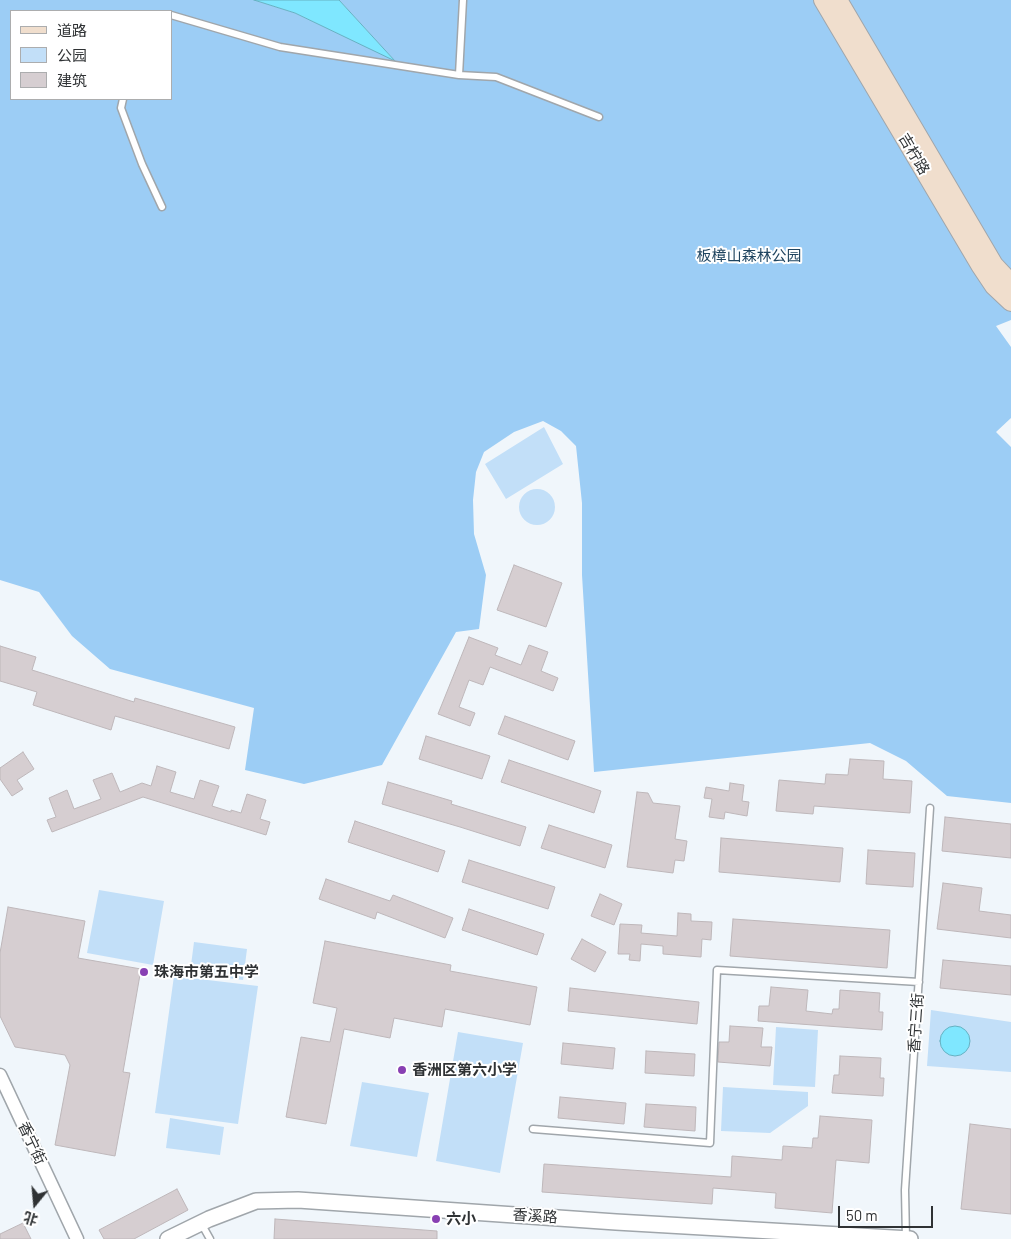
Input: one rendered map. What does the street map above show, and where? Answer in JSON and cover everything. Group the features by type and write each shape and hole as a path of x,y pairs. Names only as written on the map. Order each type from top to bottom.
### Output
{"main road":[{"name":"吉柠路","path":"823,0 980,265 1002,284"},
{"name":"吉柠路","path":"838,0 994,265 1011,302"}],"street":[{"path":"994,265 1011,291"},
{"path":"1002,284 1011,314"},
{"name":"香宁街","path":"0,1075 77,1239"},
{"name":"香溪路","path":"168,1239 201,1223 256,1201 298,1200 616,1222 907,1239"}],"lane":[{"path":"459,75 463,0"},
{"path":"172,15 280,47 459,75 496,77 599,117"},
{"path":"123,100 121,108 142,164 162,206"},
{"name":"香宁三街","path":"907,1239 905,1190 930,808"},
{"path":"533,1129 710,1143 717,970 919,982"},
{"path":"201,1223 210,1239"}],"green space":[{"name":"板樟山森林公园","path":"0,0 254,0 295,13 393,59 339,0 1011,0 1011,320 996,326 1011,347 1011,418 996,432 1011,447 1011,803 947,796 906,761 870,743 594,772 582,575 582,503 576,446 561,431 543,421 514,432 484,452 476,472 473,500 474,534 486,575 479,629 456,632 382,765 304,784 245,770 254,708 110,669 72,636 39,592 0,580"},
{"path":"544,427 563,464 506,499 485,464"},
{"path":"537,489 544,490 550,494 554,500 554,514 550,520 544,524 537,525 530,524 524,520 520,514 519,507 520,500 524,494 530,490"},
{"path":"99,890 164,901 153,965 87,953"},
{"path":"194,942 247,949 243,980 190,973"},
{"path":"174,976 258,986 238,1124 155,1113"},
{"path":"931,1010 1011,1022 1011,1072 927,1066"},
{"path":"776,1027 818,1030 815,1087 773,1085"},
{"path":"458,1032 523,1043 500,1173 436,1161"},
{"path":"362,1082 429,1093 417,1157 350,1146"},
{"path":"723,1087 808,1092 808,1106 770,1133 721,1131"},
{"path":"170,1118 224,1127 220,1155 166,1148"}],"shaded area":[{"path":"254,0 339,0 395,61 295,13"},
{"path":"955,1026 961,1027 969,1035 969,1047 961,1055 955,1056 949,1055 941,1047 940,1041 941,1035 949,1027"}],"building":[{"path":"514,565 562,583 546,627 497,610"},
{"path":"469,637 498,648 495,655 521,665 529,645 548,652 541,671 558,678 553,691 490,667 483,685 469,680 459,707 475,713 470,726 438,714"},
{"path":"0,646 36,657 32,670 134,702 135,698 235,727 229,749 115,716 111,730 33,705 37,692 0,681"},
{"path":"505,716 575,741 568,760 498,734"},
{"path":"426,736 490,756 482,779 419,759"},
{"path":"23,752 34,769 17,780 23,789 12,796 0,779 0,768"},
{"path":"850,759 884,761 883,779 912,781 910,813 814,806 813,814 776,811 779,780 825,784 826,774 848,775"},
{"path":"509,760 601,791 594,813 501,782"},
{"path":"157,766 176,772 170,792 194,799 200,780 219,786 212,806 231,812 231,810 241,813 247,794 266,800 260,819 270,822 266,835 143,797 52,832 47,820 56,817 49,798 67,790 74,809 101,799 93,780 112,773 120,792 142,783 151,786"},
{"path":"388,782 452,801 451,804 526,827 520,846 382,804"},
{"path":"730,783 744,785 742,801 749,802 747,816 725,812 724,819 709,817 712,799 704,798 706,787 729,791"},
{"path":"637,792 648,793 653,803 680,806 675,839 687,841 684,861 675,860 673,873 627,867"},
{"path":"945,817 1011,824 1011,858 942,851"},
{"path":"355,821 445,851 438,872 348,842"},
{"path":"549,825 612,845 605,868 541,848"},
{"path":"721,838 843,848 840,882 719,872"},
{"path":"868,850 915,853 913,887 866,884"},
{"path":"469,860 555,887 548,909 462,882"},
{"path":"326,879 390,901 393,895 453,918 445,938 377,912 375,919 319,899"},
{"path":"943,883 982,888 979,911 1011,915 1011,938 937,929"},
{"path":"600,894 622,904 614,925 591,916"},
{"path":"8,907 85,921 78,958 141,969 123,1072 130,1073 115,1156 55,1145 70,1065 65,1055 15,1047 0,1016 0,953"},
{"path":"469,909 544,934 537,955 462,930"},
{"path":"678,913 691,914 691,921 712,922 711,940 702,939 701,957 663,954 663,946 641,944 640,961 629,960 630,954 618,954 620,924 642,925 641,933 677,936"},
{"path":"733,919 890,930 887,968 730,956"},
{"path":"582,939 606,952 595,972 571,959"},
{"path":"325,941 451,965 450,971 537,987 530,1025 445,1009 442,1027 394,1018 390,1038 344,1029 326,1124 286,1117 301,1037 330,1042 337,1008 313,1003"},
{"path":"943,960 1011,966 1011,995 940,988"},
{"path":"771,987 808,990 806,1011 832,1014 833,1009 839,1009 840,990 880,993 879,1012 883,1012 882,1030 758,1021 759,1006 769,1006"},
{"path":"570,988 699,1002 697,1024 568,1011"},
{"path":"730,1026 763,1028 761,1047 772,1047 770,1066 718,1062 719,1042 729,1042"},
{"path":"563,1043 615,1048 613,1069 561,1064"},
{"path":"646,1051 695,1054 694,1076 645,1073"},
{"path":"840,1056 881,1058 880,1078 884,1078 883,1096 832,1093 834,1075 839,1075"},
{"path":"560,1097 626,1103 624,1124 558,1118"},
{"path":"646,1104 696,1107 695,1131 644,1127"},
{"path":"820,1116 872,1120 869,1163 836,1160 832,1213 775,1208 776,1193 713,1188 712,1204 542,1192 544,1164 731,1177 732,1156 782,1160 783,1146 812,1148 813,1138 818,1138"},
{"path":"970,1124 1011,1129 1011,1214 961,1209"},
{"path":"177,1189 188,1210 134,1239 104,1239 99,1230"},
{"path":"275,1219 437,1231 437,1239 274,1239"},
{"path":"23,1223 31,1239 0,1239 0,1234"}],"place":[{"name":"珠海市第五中学","path":"144,972"},
{"name":"香洲区第六小学","path":"402,1070"},
{"name":"六小","path":"436,1219"}]}
